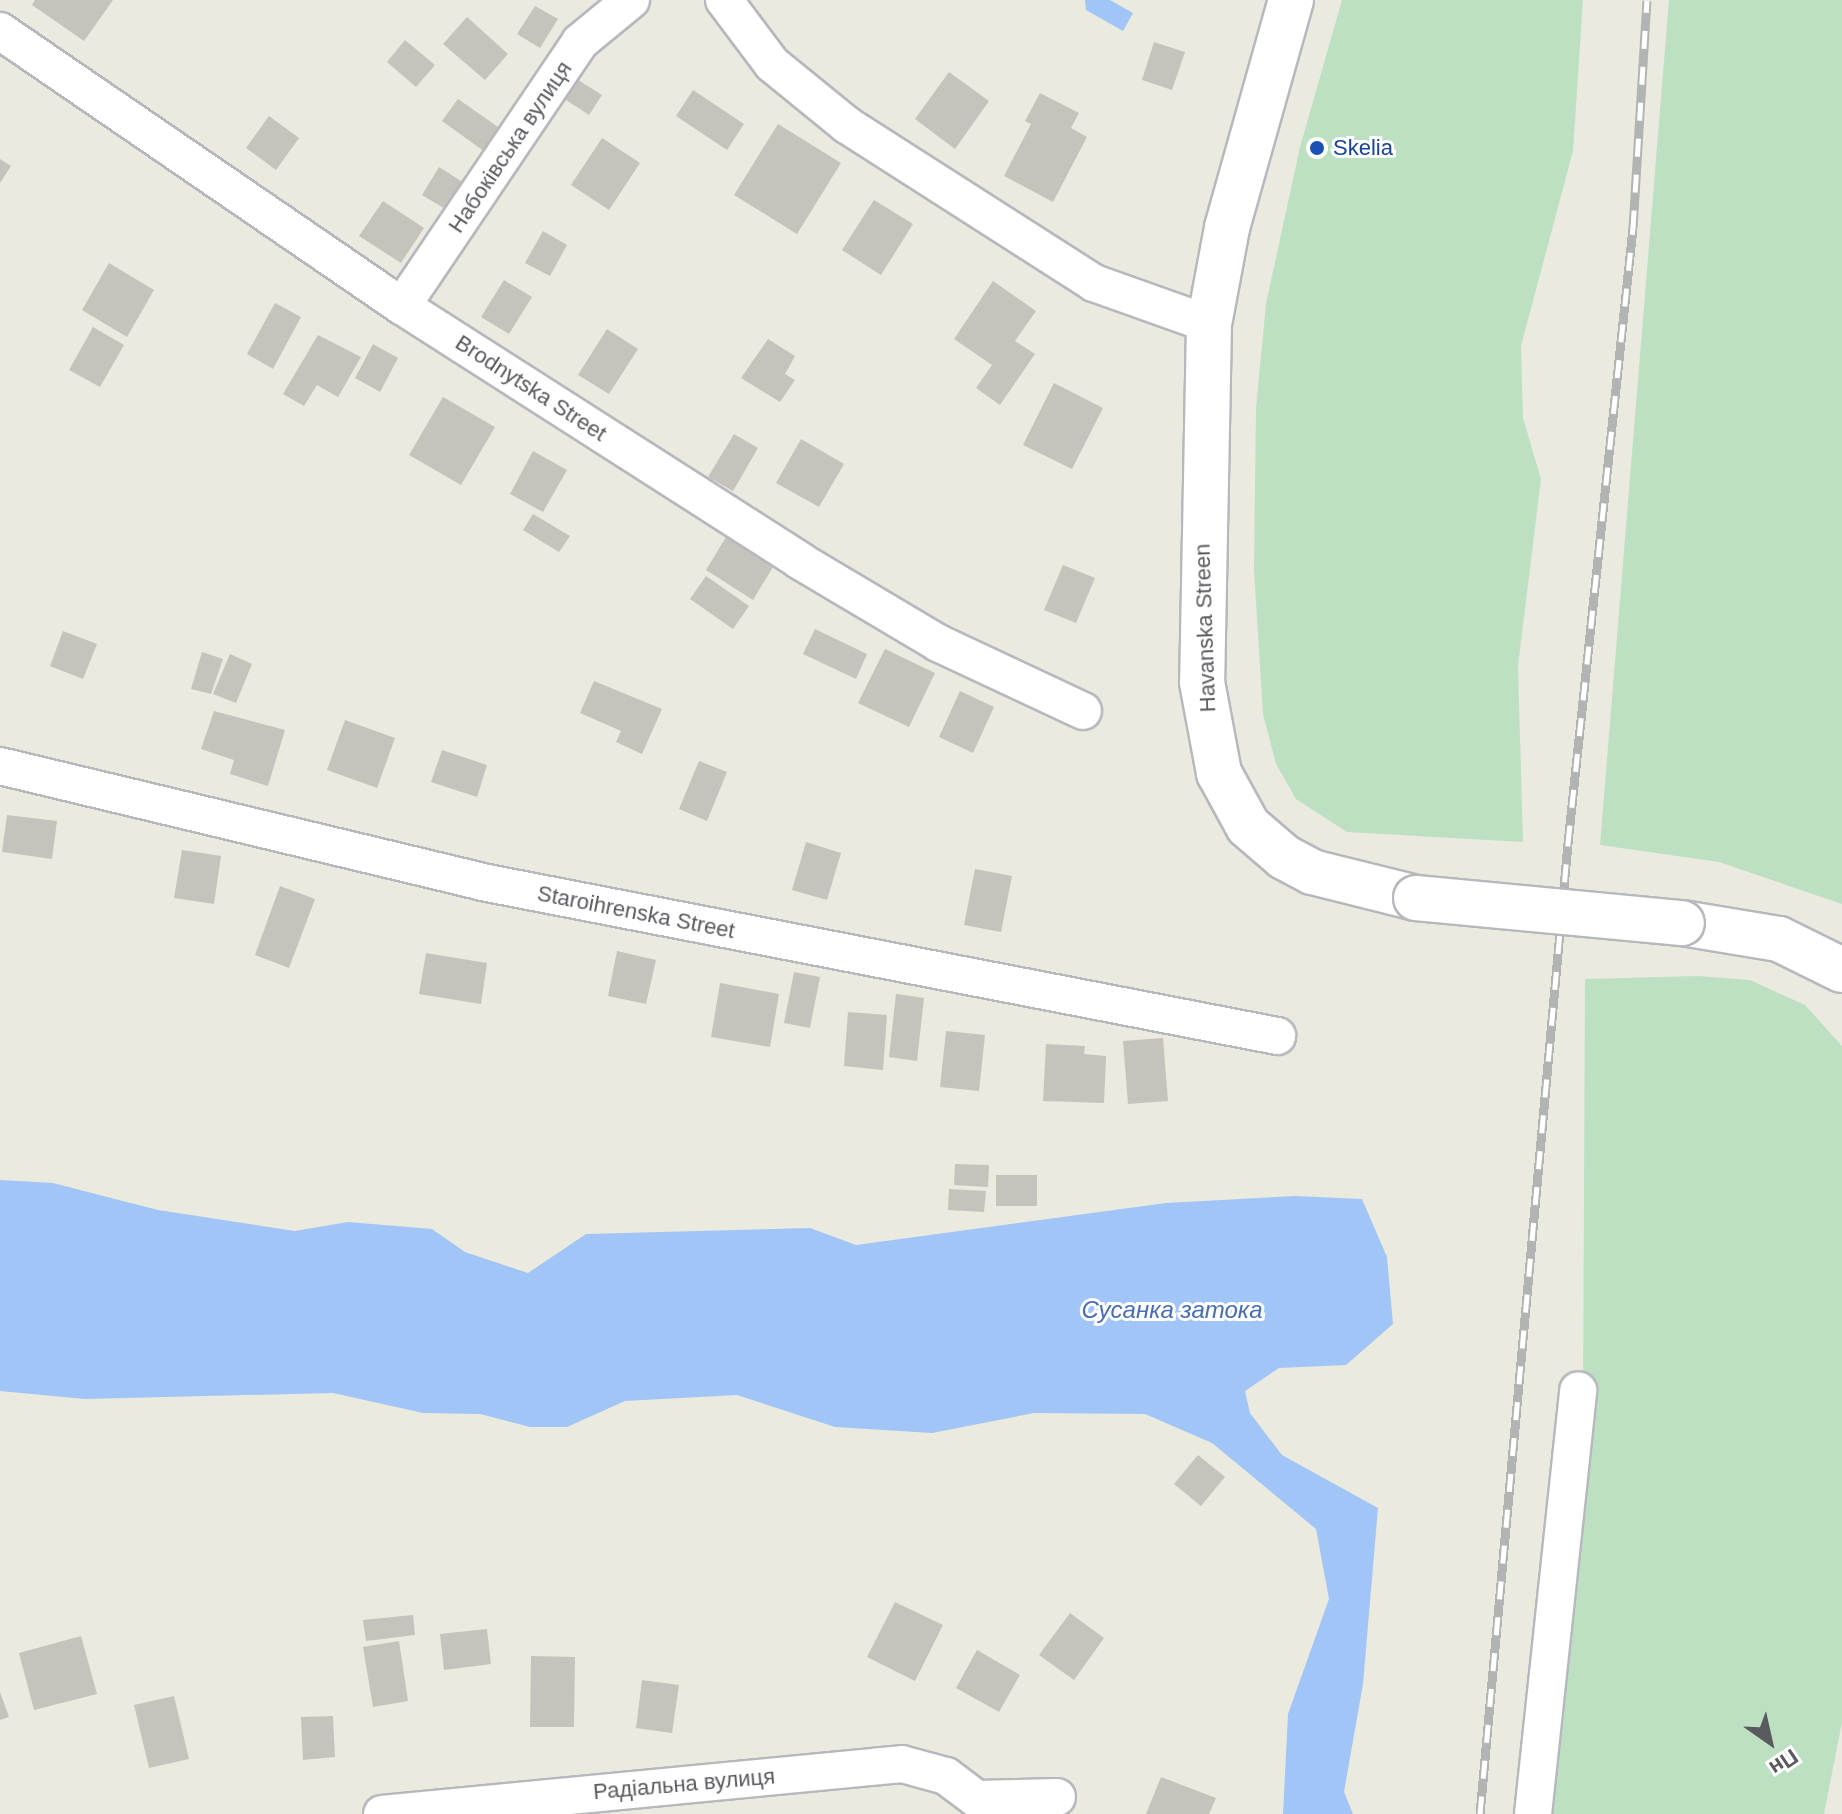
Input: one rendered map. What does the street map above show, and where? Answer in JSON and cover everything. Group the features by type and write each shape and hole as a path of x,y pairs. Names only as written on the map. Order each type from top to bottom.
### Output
{"street":[{"name":"Набоківська вулиця","path":"402,306 580,42 631,0"},
{"path":"724,0 772,64 847,125 1094,283 1209,324"},
{"name":"Havanska Streen","path":"1291,0 1227,228 1209,324 1202,682 1219,773 1248,826 1284,857 1347,885 1416,898 1682,923 1779,939 1842,970"},
{"name":"Brodnytska Street","path":"0,31 402,306 812,568 938,643 1083,711"},
{"name":"Staroihrenska Street","path":"0,766 482,882 1277,1036"},
{"path":"1533,1814 1578,1390"},
{"name":"Радіальна вулиця","path":"382,1814 902,1764 946,1776 978,1806 1057,1797"}],"green space":[{"path":"1342,0 1583,0 1573,151 1521,346 1523,418 1541,479 1518,666 1523,842 1347,832 1296,799 1276,764 1263,714 1254,569 1256,408 1266,304 1300,147"},
{"path":"1669,0 1842,0 1842,904 1719,862 1600,845"},
{"path":"1698,976 1750,980 1805,1005 1842,1046 1842,1722 1824,1814 1547,1814 1583,1408 1585,979"}],"water":[{"path":"1085,0 1110,0 1133,13 1123,31 1086,10"},
{"name":"Сусанка затока","path":"0,1180 53,1183 158,1210 295,1231 348,1222 432,1229 465,1252 528,1273 586,1234 810,1228 856,1245 1166,1203 1295,1196 1362,1199 1387,1257 1393,1324 1346,1365 1279,1368 1245,1391 1250,1413 1282,1455 1378,1508 1363,1684 1344,1792 1353,1814 1283,1814 1288,1714 1329,1599 1316,1529 1212,1443 1145,1414 1034,1413 932,1433 835,1427 737,1395 625,1401 567,1427 530,1427 480,1414 423,1413 333,1393 85,1399 0,1391"}],"building":[{"path":"35,0 113,0 84,41 32,5"},
{"path":"535,6 558,19 540,48 517,34"},
{"path":"467,17 508,54 485,80 443,44"},
{"path":"405,40 435,65 416,87 387,62"},
{"path":"1154,42 1185,52 1172,90 1142,80"},
{"path":"949,72 989,101 955,149 915,119"},
{"path":"575,78 602,95 589,115 563,98"},
{"path":"693,90 744,124 727,150 676,116"},
{"path":"1040,93 1079,113 1071,128 1087,137 1053,202 1004,176 1031,124 1025,121"},
{"path":"458,99 501,129 485,152 442,121"},
{"path":"269,116 299,138 276,170 246,148"},
{"path":"778,124 841,163 797,234 734,195"},
{"path":"602,138 640,163 609,210 571,185"},
{"path":"0,159 11,166 0,183"},
{"path":"439,167 464,183 447,210 422,195"},
{"path":"874,200 913,224 881,275 842,250"},
{"path":"383,201 424,228 401,263 359,236"},
{"path":"543,231 567,245 550,276 525,263"},
{"path":"109,263 154,290 127,337 82,310"},
{"path":"504,280 532,297 509,334 481,317"},
{"path":"993,281 1036,311 1015,341 1035,354 1000,405 976,388 992,365 954,339"},
{"path":"275,303 301,317 273,369 247,354"},
{"path":"93,327 124,345 100,387 69,370"},
{"path":"607,329 638,349 609,394 578,375"},
{"path":"318,335 361,357 338,397 317,385 304,406 283,394"},
{"path":"768,339 795,356 785,374 795,380 780,402 741,378"},
{"path":"373,344 398,358 380,392 355,378"},
{"path":"1054,383 1103,408 1072,469 1023,445"},
{"path":"443,397 495,427 461,485 409,455"},
{"path":"734,434 758,448 733,491 708,477"},
{"path":"801,439 844,464 819,507 776,483"},
{"path":"533,451 567,470 543,512 510,494"},
{"path":"533,514 570,536 559,552 523,530"},
{"path":"726,537 773,567 753,600 706,570"},
{"path":"1063,565 1095,578 1076,623 1044,610"},
{"path":"706,576 749,606 733,629 690,599"},
{"path":"815,629 867,654 856,679 803,654"},
{"path":"63,631 97,644 83,679 50,666"},
{"path":"885,649 935,673 909,727 858,703"},
{"path":"202,652 223,659 211,694 191,689"},
{"path":"230,654 252,664 236,703 213,694"},
{"path":"594,681 662,709 642,754 616,742 621,731 580,713"},
{"path":"960,691 994,707 973,753 939,737"},
{"path":"214,711 285,730 268,786 230,774 234,760 201,749"},
{"path":"345,720 395,738 377,788 327,770"},
{"path":"442,750 487,765 477,797 431,782"},
{"path":"699,761 727,772 707,821 679,809"},
{"path":"7,815 57,821 52,859 2,852"},
{"path":"806,842 841,853 827,900 792,890"},
{"path":"182,850 221,856 214,904 174,898"},
{"path":"975,869 1012,876 1001,932 964,925"},
{"path":"280,886 315,899 289,968 255,955"},
{"path":"617,951 656,960 646,1004 608,996"},
{"path":"426,953 487,963 481,1004 419,994"},
{"path":"794,972 820,977 810,1028 784,1023"},
{"path":"720,983 779,994 770,1047 711,1037"},
{"path":"896,994 924,998 917,1061 889,1057"},
{"path":"848,1012 887,1015 883,1070 844,1066"},
{"path":"946,1031 985,1035 979,1091 940,1087"},
{"path":"1163,1038 1168,1101 1128,1104 1123,1041"},
{"path":"1046,1044 1085,1046 1084,1054 1106,1056 1104,1103 1043,1101"},
{"path":"955,1164 989,1165 988,1187 954,1185"},
{"path":"996,1175 1037,1175 1037,1206 996,1206"},
{"path":"949,1189 986,1191 984,1212 948,1210"},
{"path":"1198,1455 1225,1477 1201,1506 1174,1484"},
{"path":"895,1602 943,1625 915,1681 867,1657"},
{"path":"1070,1613 1104,1638 1074,1680 1039,1655"},
{"path":"413,1615 415,1635 366,1641 363,1620"},
{"path":"487,1629 491,1664 444,1670 440,1634"},
{"path":"81,1636 97,1694 34,1710 19,1653"},
{"path":"399,1641 408,1701 373,1707 363,1647"},
{"path":"977,1650 1020,1675 999,1712 956,1688"},
{"path":"531,1656 575,1657 574,1727 530,1727"},
{"path":"642,1680 679,1685 672,1733 636,1728"},
{"path":"0,1692 9,1717 0,1720"},
{"path":"174,1696 189,1759 149,1768 134,1705"},
{"path":"333,1716 335,1757 303,1760 301,1717"},
{"path":"1161,1777 1216,1798 1209,1814 1146,1814"}],"railway":[{"path":"1480,1814 1568,843 1633,228 1647,0"}],"place":[{"name":"Skelia","path":"1317,148"}]}
